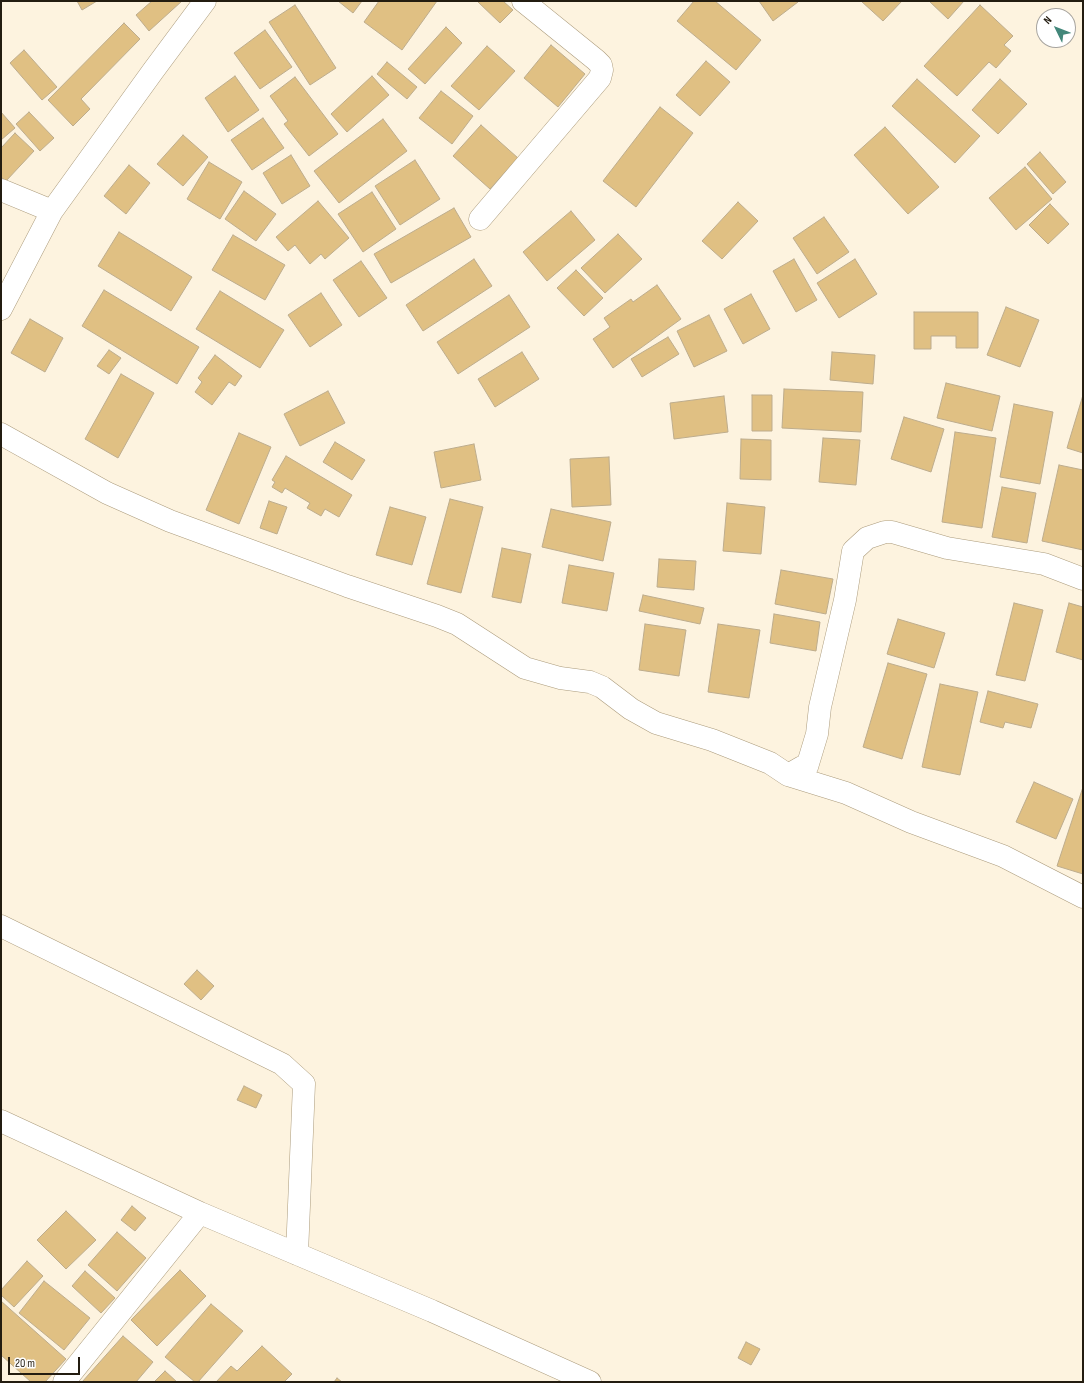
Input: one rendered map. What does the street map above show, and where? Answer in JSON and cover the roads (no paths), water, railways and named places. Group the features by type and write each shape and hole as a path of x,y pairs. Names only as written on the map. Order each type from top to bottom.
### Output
{"street":[{"path":"1,309 52,211 153,71 206,1"},
{"path":"480,218 600,78 602,70 601,65 596,60 523,1"},
{"path":"1,190 52,211"},
{"path":"1,434 107,493 170,522 457,624 525,668 560,678 590,682 602,687 631,709 656,723 712,740 770,763 788,774 846,793 911,822 1003,856 1083,897"},
{"path":"788,774 802,767 807,767 817,734 820,707 844,600 853,551 867,538 885,532 892,532 947,548 1044,564 1083,579"},
{"path":"1,926 282,1064 304,1084 297,1254"},
{"path":"1,1121 200,1213 432,1311 590,1382"},
{"path":"64,1382 200,1213"}]}
